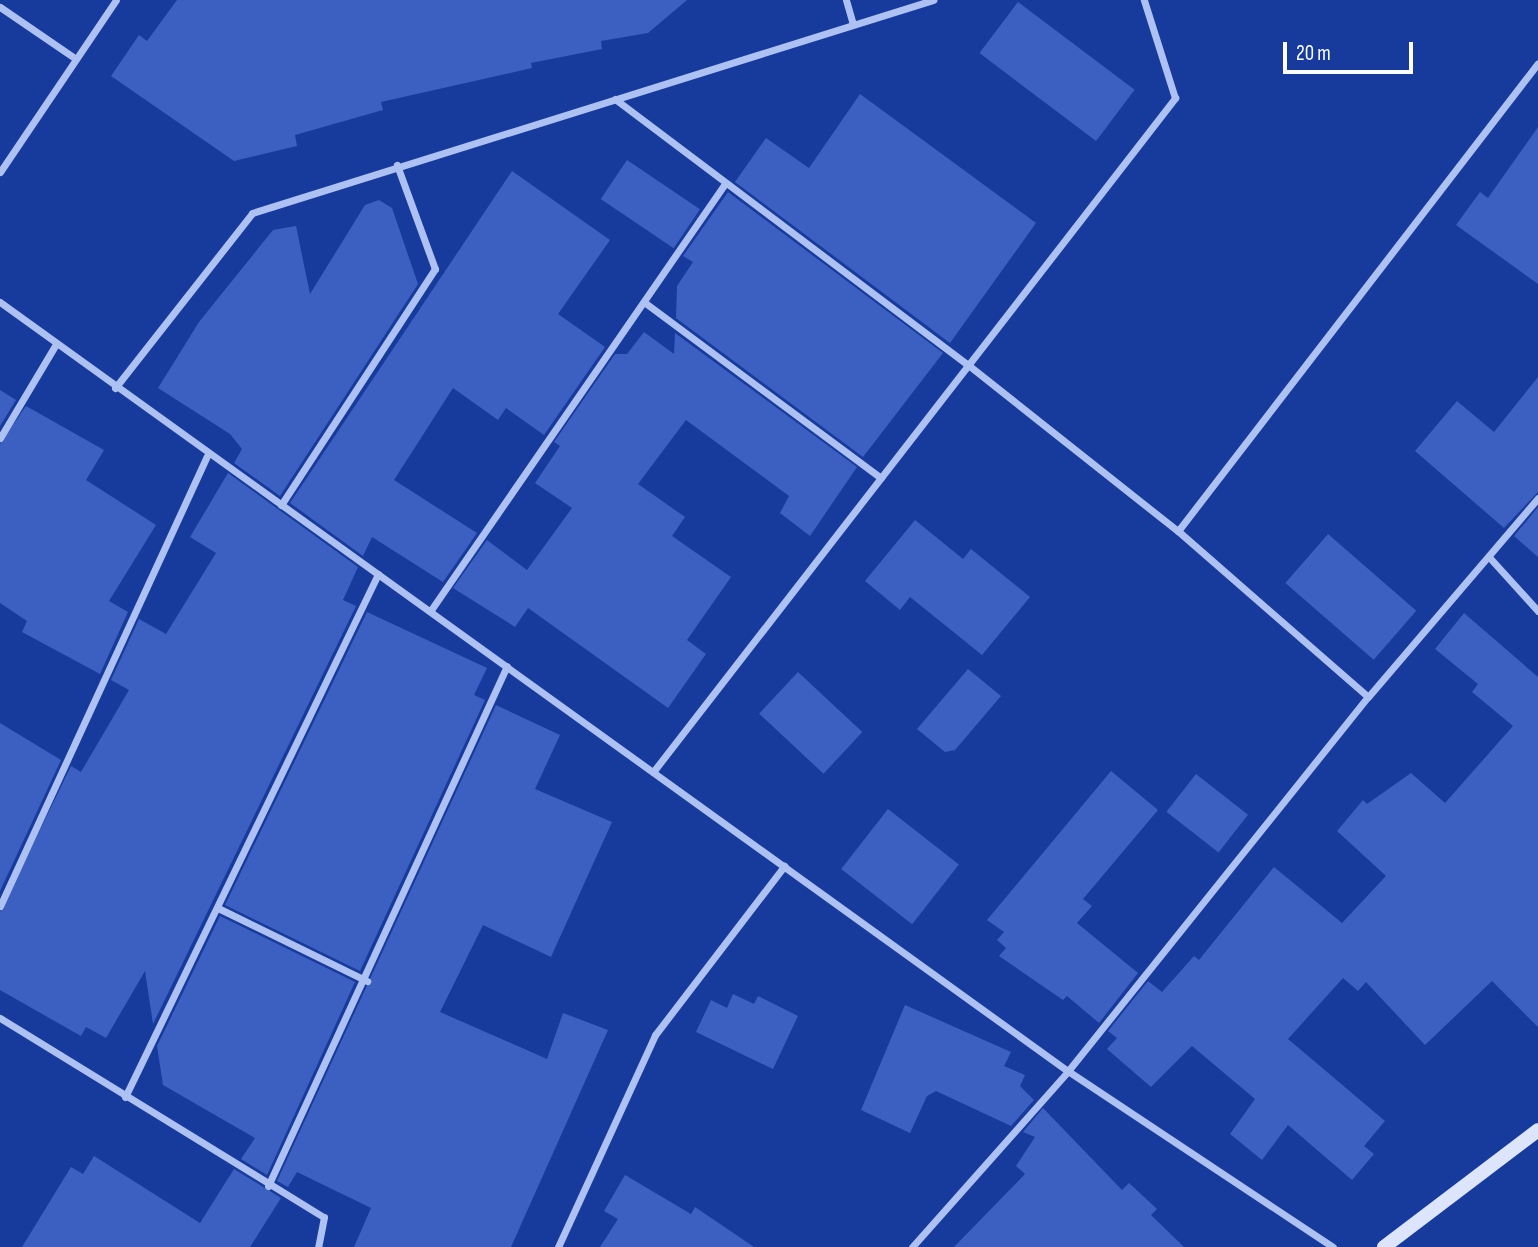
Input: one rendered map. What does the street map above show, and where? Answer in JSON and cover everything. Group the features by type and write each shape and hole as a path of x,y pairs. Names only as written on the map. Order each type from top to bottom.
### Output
{"street":[{"path":"0,172 73,57 116,0"},
{"path":"846,0 853,24"},
{"path":"115,388 252,213 397,165 933,0"},
{"path":"653,772 1175,98 1144,0"},
{"path":"0,7 73,57"},
{"path":"1178,531 1538,63"},
{"path":"615,99 724,185 967,364 1178,531 1367,697"},
{"path":"281,505 435,269 397,165"},
{"path":"431,610 724,185"},
{"path":"0,302 207,456 431,610 1068,1071 1334,1247"},
{"path":"644,302 881,478"},
{"path":"0,438 56,344"},
{"path":"0,906 207,456"},
{"path":"912,1247 1068,1071 1367,697 1538,498"},
{"path":"1489,557 1538,611"},
{"path":"125,1097 220,909 378,574"},
{"path":"268,1186 367,981 507,666"},
{"path":"558,1247 654,1035 784,866"},
{"path":"220,909 367,981"},
{"path":"0,1018 268,1186 324,1217 318,1247"},
{"path":"1384,1247 1538,1130"}],"building":[{"path":"177,0 687,0 648,33 601,41 602,49 531,63 532,68 381,102 383,110 295,135 297,146 234,161 111,76 139,35 147,41"},
{"path":"1018,2 1135,90 1096,141 979,53"},
{"path":"860,94 1036,223 950,343 735,182 766,138 809,168"},
{"path":"1538,127 1538,284 1456,225 1480,192 1488,198"},
{"path":"627,160 700,209 674,248 601,199"},
{"path":"512,171 610,240 558,314 605,347 544,435 506,408 498,420 453,388 394,480 477,533 443,582 372,537 363,556 290,503"},
{"path":"728,192 943,353 863,457 676,318 677,286 693,262 683,256"},
{"path":"379,200 392,208 418,284 280,496 234,463 242,449 230,434 158,388 199,322 273,230 296,226 310,294 365,205"},
{"path":"644,332 674,354 675,333 857,467 810,536 780,513 789,496 686,420 638,484 685,517 672,536 731,577 687,640 706,654 668,708 528,608 515,627 453,588 487,540 527,570 572,508 535,483 560,446 554,442 615,354 627,354"},
{"path":"1538,377 1538,492 1504,528 1415,451 1457,401 1494,432"},
{"path":"0,390 16,400 0,426"},
{"path":"26,406 104,450 86,480 156,525 109,601 128,612 100,674 22,632 27,621 0,603 0,444"},
{"path":"228,473 358,567 343,600 356,606 153,1024 145,971 106,1038 86,1027 81,1036 0,990 0,912 71,766 81,772 129,690 111,680 139,619 166,634 216,553 190,537"},
{"path":"1538,507 1538,557 1514,536"},
{"path":"915,520 963,559 971,549 1030,597 982,655 910,597 900,610 865,581"},
{"path":"1328,534 1416,611 1374,660 1285,583"},
{"path":"367,612 487,668 474,695 485,700 360,971 225,905"},
{"path":"1464,613 1538,677 1538,1027 1492,981 1425,1045 1366,982 1358,991 1343,978 1288,1039 1385,1121 1364,1146 1374,1154 1352,1180 1288,1125 1262,1160 1230,1134 1255,1099 1192,1046 1151,1087 1107,1049 1117,1038 1108,1031 1148,981 1162,992 1194,956 1199,960 1274,867 1342,923 1386,876 1337,831 1363,800 1367,804 1411,773 1445,803 1513,726 1472,692 1478,684 1435,649"},
{"path":"968,669 1001,696 955,750 945,752 917,729"},
{"path":"798,672 862,732 823,774 759,714"},
{"path":"496,705 560,735 535,789 612,822 551,957 483,925 440,1012 547,1059 563,1013 608,1030 511,1247 354,1247 371,1208 297,1172 288,1187 277,1181"},
{"path":"0,723 61,760 0,891"},
{"path":"1111,771 1158,810 1083,899 1092,906 1077,923 1138,973 1099,1023 1067,996 1063,1000 999,956 1006,948 997,940 1004,932 987,920"},
{"path":"1196,774 1248,815 1218,852 1166,812"},
{"path":"888,809 959,864 912,924 841,869"},
{"path":"220,916 355,982 267,1175 241,1159 255,1138 163,1085 157,1046"},
{"path":"733,994 754,1004 758,996 798,1016 773,1069 696,1032 711,1000 727,1008"},
{"path":"905,1005 1011,1052 1004,1066 1025,1075 1020,1086 1034,1100 1011,1126 936,1091 927,1096 910,1133 861,1110"},
{"path":"1043,1108 1122,1190 1129,1183 1157,1209 1151,1215 1184,1247 954,1247 1025,1174 1016,1166 1035,1137 1023,1132"},
{"path":"94,1156 200,1223 234,1169 281,1198 250,1247 22,1247 71,1167 83,1174"},
{"path":"625,1175 691,1214 695,1207 754,1247 600,1247 618,1219 604,1211"}]}
